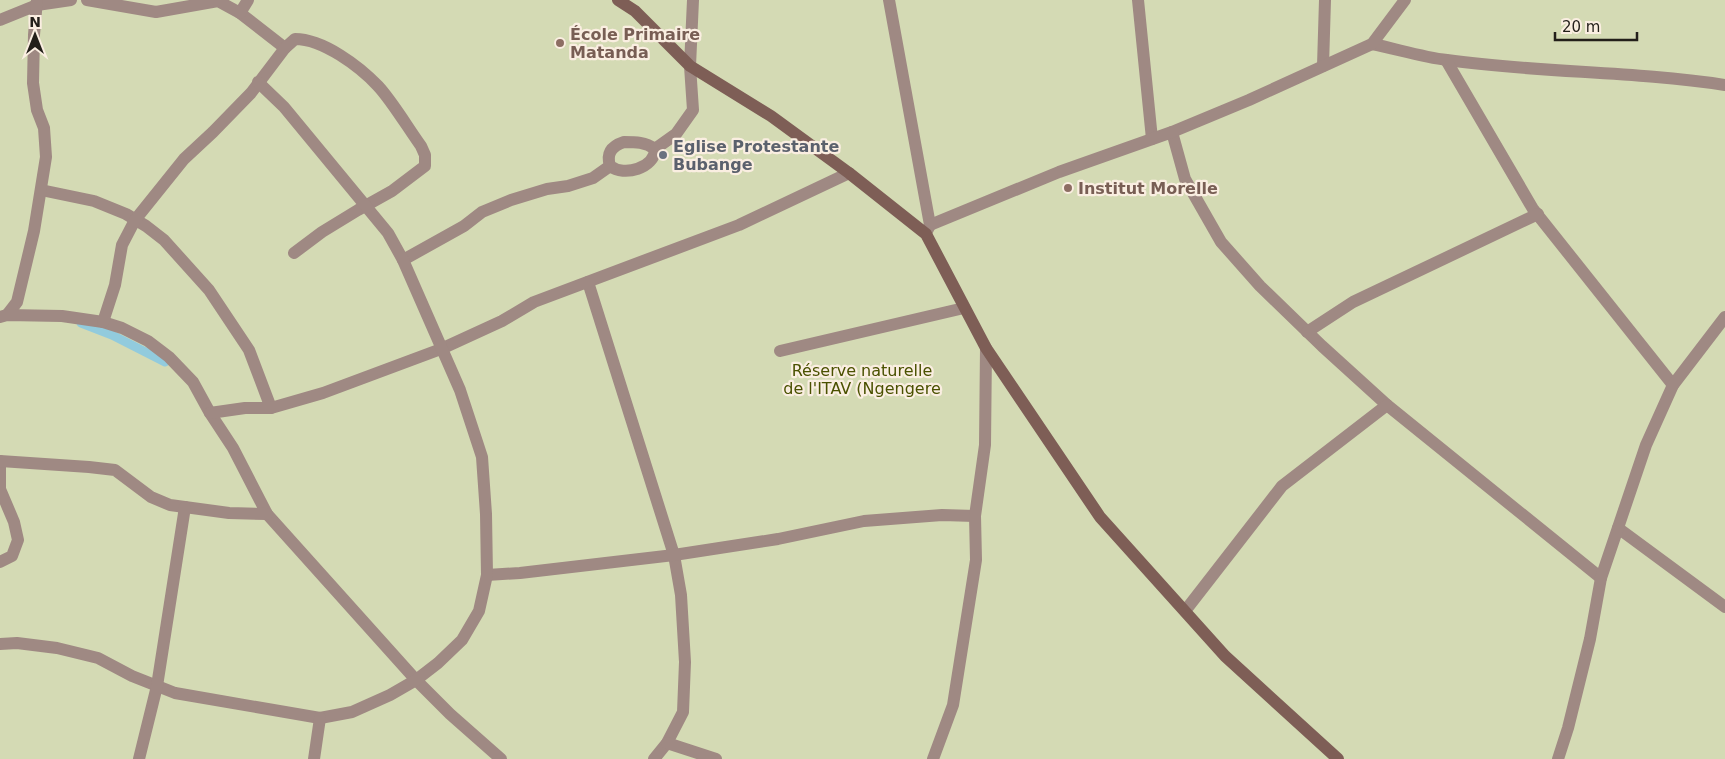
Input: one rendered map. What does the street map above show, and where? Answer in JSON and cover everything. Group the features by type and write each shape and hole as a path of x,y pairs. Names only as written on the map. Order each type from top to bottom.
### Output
{"street":[{"path":"0,20 37,2 71,0"},
{"path":"87,0 156,12 218,1 240,13 286,48"},
{"path":"240,13 248,0"},
{"path":"618,0 635,11 690,66 771,116 928,230"},
{"path":"655,149 676,134 693,110 690,66 693,0"},
{"path":"889,0 928,230 964,308 986,348 1100,517 1225,656 1338,759"},
{"path":"1138,0 1152,138"},
{"path":"1323,66 1325,0"},
{"path":"928,230 1059,172 1172,132 1249,100 1372,44 1405,0"},
{"path":"3,316 17,302 34,231 46,157 44,128 37,110 33,83 37,2"},
{"path":"103,322 114,285 122,245 135,220 184,159 251,93 286,48 295,39 305,39 343,57 378,86 421,146 425,155 425,166 392,191 322,232 294,253"},
{"path":"1372,44 1446,60 1572,72 1693,80 1725,86"},
{"path":"1446,60 1533,209 1673,385"},
{"path":"0,644 17,643 49,647 98,658 132,676 175,693 320,718 352,712 390,695 416,680 438,663 462,640 479,611 487,574 486,514 482,457 460,390 403,260 388,233 284,107 258,82"},
{"path":"1172,132 1185,179 1221,242 1260,286 1387,405 1601,578"},
{"path":"624,142 643,143 655,149 655,155 652,160 636,169 615,170 608,161 611,149 616,144 624,142"},
{"path":"403,260 464,226 482,212 511,200 593,178 610,166"},
{"path":"210,413 245,408 271,408 324,393 441,349 502,321 534,302 739,225 849,173"},
{"path":"41,190 94,201 126,214 164,240 209,290 249,350 271,408"},
{"path":"1307,332 1353,302 1538,214"},
{"path":"588,282 674,555 681,594 685,662 683,712 667,743 654,759"},
{"path":"780,351 964,308"},
{"path":"3,316 62,316 103,322 122,328 148,341 169,357 193,382 210,413 233,448 267,514 416,680 450,714 501,759"},
{"path":"1558,759 1568,728 1590,639 1601,578 1646,445 1673,385 1725,317"},
{"path":"935,758 953,705 976,560 975,516 985,445 986,348"},
{"path":"1185,611 1282,486 1387,405"},
{"path":"0,457 0,489 14,522 18,540 12,556 0,562"},
{"path":"0,461 116,470 151,497 170,505 229,513 267,514"},
{"path":"139,759 157,686 185,507"},
{"path":"487,574 520,573 674,555 778,539 864,521 942,515 975,516"},
{"path":"1618,528 1725,607"},
{"path":"314,759 320,718"},
{"path":"667,743 716,759"}],"green space":[{"name":"Réserve naturelle de l'ITAV (Ngengere","path":"0,0 1725,0 1725,759 0,759"}],"waterway":[{"path":"81,323 112,335 165,362"}],"place":[{"name":"École Primaire Matanda","path":"560,43"},
{"name":"Eglise Protestante Bubange","path":"663,155"},
{"name":"Institut Morelle","path":"1068,188"}]}
